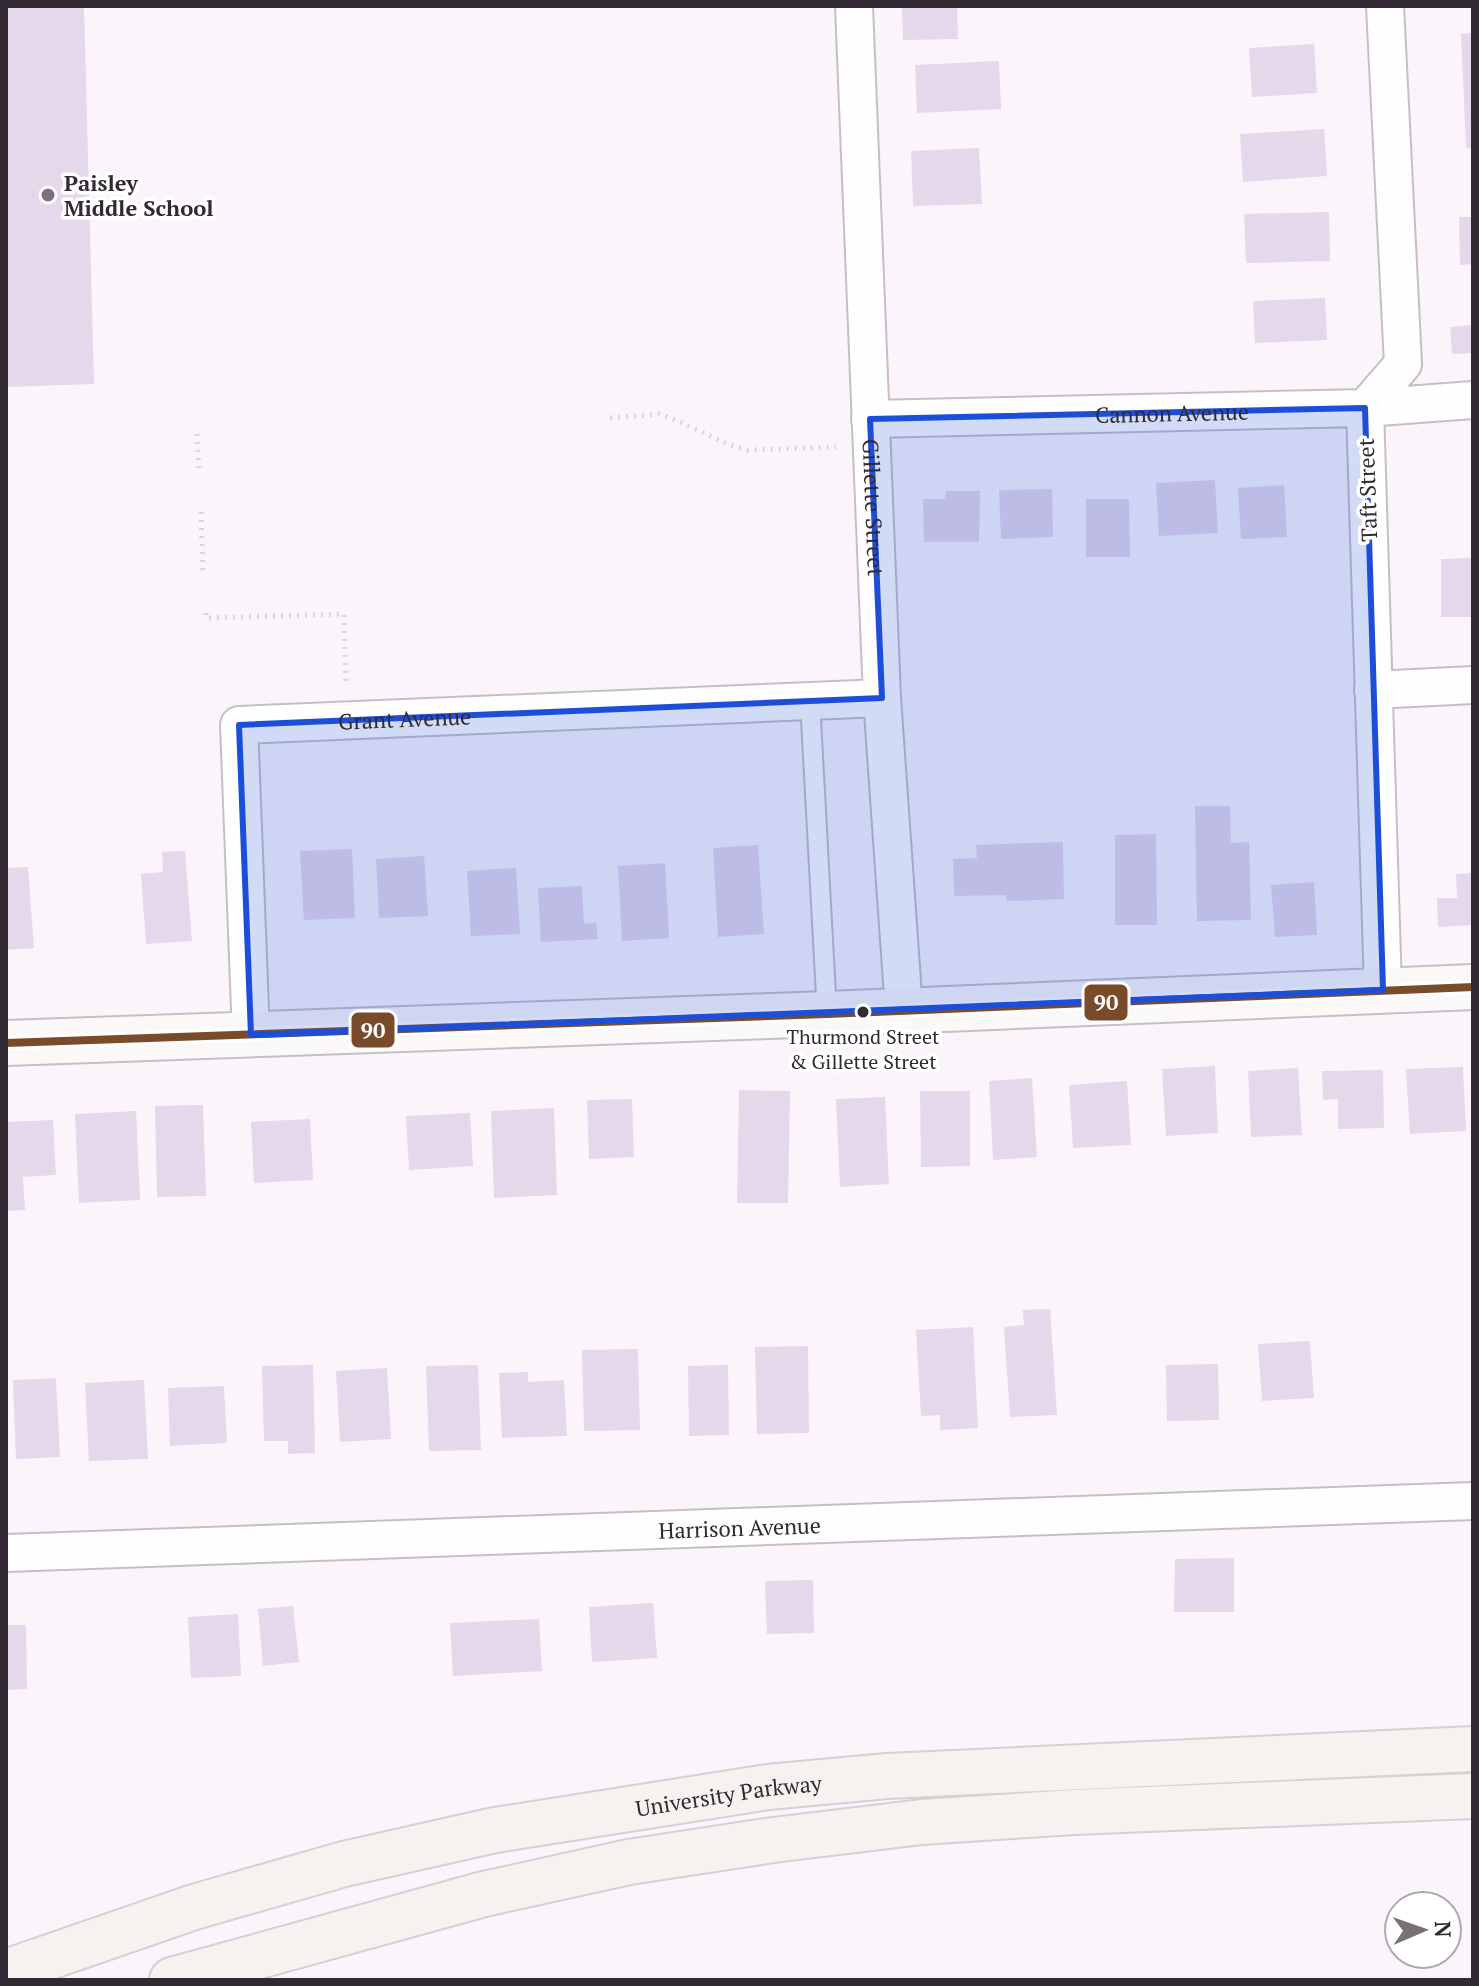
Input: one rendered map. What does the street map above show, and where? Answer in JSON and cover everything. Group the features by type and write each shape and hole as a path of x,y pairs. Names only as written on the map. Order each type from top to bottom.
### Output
{"main road":[{"name":"University Parkway","path":"6,1972 194,1907 344,1864 495,1830 768,1787 887,1776 1473,1749"},
{"path":"172,1980 484,1894 629,1862 773,1840 922,1822 1074,1812 1473,1796"}],"street":[{"name":"Gillette Street","path":"854,6 882,698 904,1010"},
{"name":"Taft Street","path":"1383,990 1365,408 1403,364 1385,6"},
{"name":"Cannon Avenue","path":"870,419 1365,408 1473,400"},
{"path":"1373,690 1473,685"},
{"name":"Grant Avenue","path":"251,1035 239,725 882,698"},
{"path":"6,1043 1473,987"},
{"name":"Harrison Avenue","path":"6,1553 1473,1501"}],"lane":[{"path":"810,701 827,1014"}],"path":[{"path":"610,418 659,414 748,450 845,446"},
{"path":"197,434 199,469"},
{"path":"201,512 203,572"},
{"path":"206,613 206,618 344,614 346,683"}],"highlighted area":[{"path":"1365,408 1383,990 251,1035 239,725 882,698 870,419"}],"building":[{"name":"Paisley Middle School","path":"6,6 84,6 94,384 6,387"},
{"path":"902,6 957,6 958,39 903,40"},
{"path":"1473,33 1473,148 1466,148 1461,34"},
{"path":"1314,44 1317,93 1252,97 1249,48"},
{"path":"999,61 1001,109 917,113 915,65"},
{"path":"1324,129 1327,176 1243,182 1240,134"},
{"path":"979,148 982,204 913,206 911,151"},
{"path":"1329,212 1330,261 1246,263 1244,214"},
{"path":"1459,217 1473,217 1473,264 1460,265"},
{"path":"1325,298 1327,340 1255,343 1253,301"},
{"path":"1473,325 1473,353 1452,354 1450,327"},
{"path":"1215,480 1218,533 1159,536 1156,483"},
{"path":"1284,485 1287,537 1241,539 1238,488"},
{"path":"1052,489 1053,537 1001,539 999,490"},
{"path":"946,491 980,491 979,542 924,542 923,499 945,499"},
{"path":"1086,499 1129,499 1130,557 1086,557"},
{"path":"1473,558 1473,617 1441,617 1441,559"},
{"path":"1195,806 1230,806 1231,843 1249,842 1251,920 1197,921"},
{"path":"1156,834 1157,925 1115,925 1115,835"},
{"path":"1063,842 1064,899 1007,901 1006,895 954,896 953,859 977,858 976,845"},
{"path":"758,845 764,934 718,937 713,848"},
{"path":"352,849 355,918 304,920 300,851"},
{"path":"185,851 192,941 146,944 141,874 163,872 162,852"},
{"path":"424,856 428,916 379,918 376,859"},
{"path":"665,863 669,938 622,941 618,866"},
{"path":"28,867 34,948 6,950 6,868"},
{"path":"516,868 520,934 471,936 467,871"},
{"path":"1473,873 1473,925 1438,927 1437,898 1457,898 1456,874"},
{"path":"1314,882 1317,935 1275,937 1271,885"},
{"path":"582,886 584,924 596,923 598,939 541,942 538,888"},
{"path":"1215,1066 1218,1133 1166,1136 1162,1069"},
{"path":"1463,1067 1466,1131 1410,1134 1406,1069"},
{"path":"1298,1068 1302,1135 1251,1137 1248,1071"},
{"path":"1383,1070 1384,1128 1338,1129 1338,1099 1323,1100 1322,1071"},
{"path":"1032,1078 1037,1157 993,1160 989,1081"},
{"path":"1127,1081 1131,1145 1073,1148 1069,1085"},
{"path":"739,1090 790,1091 788,1203 737,1203"},
{"path":"920,1091 970,1091 970,1166 921,1167"},
{"path":"885,1097 889,1184 840,1187 836,1099"},
{"path":"632,1099 634,1157 589,1159 587,1100"},
{"path":"203,1105 206,1196 157,1197 155,1106"},
{"path":"554,1108 557,1195 494,1198 491,1111"},
{"path":"136,1111 140,1200 79,1203 75,1114"},
{"path":"470,1113 473,1166 409,1170 406,1116"},
{"path":"310,1119 313,1180 254,1183 251,1122"},
{"path":"53,1120 56,1175 23,1177 25,1210 6,1211 6,1122"},
{"path":"1050,1309 1057,1415 1010,1417 1004,1327 1024,1325 1023,1310"},
{"path":"973,1327 978,1428 940,1430 940,1415 921,1416 916,1330"},
{"path":"1310,1341 1314,1398 1262,1401 1258,1344"},
{"path":"808,1346 809,1433 757,1434 755,1347"},
{"path":"638,1349 640,1430 584,1431 582,1350"},
{"path":"1218,1364 1219,1420 1167,1421 1166,1365"},
{"path":"313,1365 315,1453 288,1454 288,1441 264,1441 262,1366"},
{"path":"478,1365 481,1450 429,1451 426,1366"},
{"path":"728,1365 729,1435 689,1436 688,1366"},
{"path":"387,1368 391,1439 340,1442 336,1371"},
{"path":"528,1372 528,1382 564,1380 567,1436 502,1438 499,1373"},
{"path":"56,1378 60,1457 16,1459 13,1380"},
{"path":"144,1380 148,1459 89,1461 85,1383"},
{"path":"224,1386 227,1443 170,1446 168,1388"},
{"path":"1234,1558 1234,1612 1174,1612 1175,1559"},
{"path":"813,1580 814,1633 767,1634 765,1581"},
{"path":"653,1603 657,1658 592,1662 589,1607"},
{"path":"293,1606 299,1662 263,1666 258,1609"},
{"path":"238,1614 241,1676 191,1678 188,1617"},
{"path":"539,1619 542,1671 453,1676 450,1623"},
{"path":"6,1625 26,1625 27,1689 6,1690"}],"transit line":[{"name":"90","path":"6,1043 1473,987"}],"place":[{"name":"Paisley Middle School","path":"48,195"},
{"name":"Thurmond Street & Gillette Street","path":"863,1012"}]}
